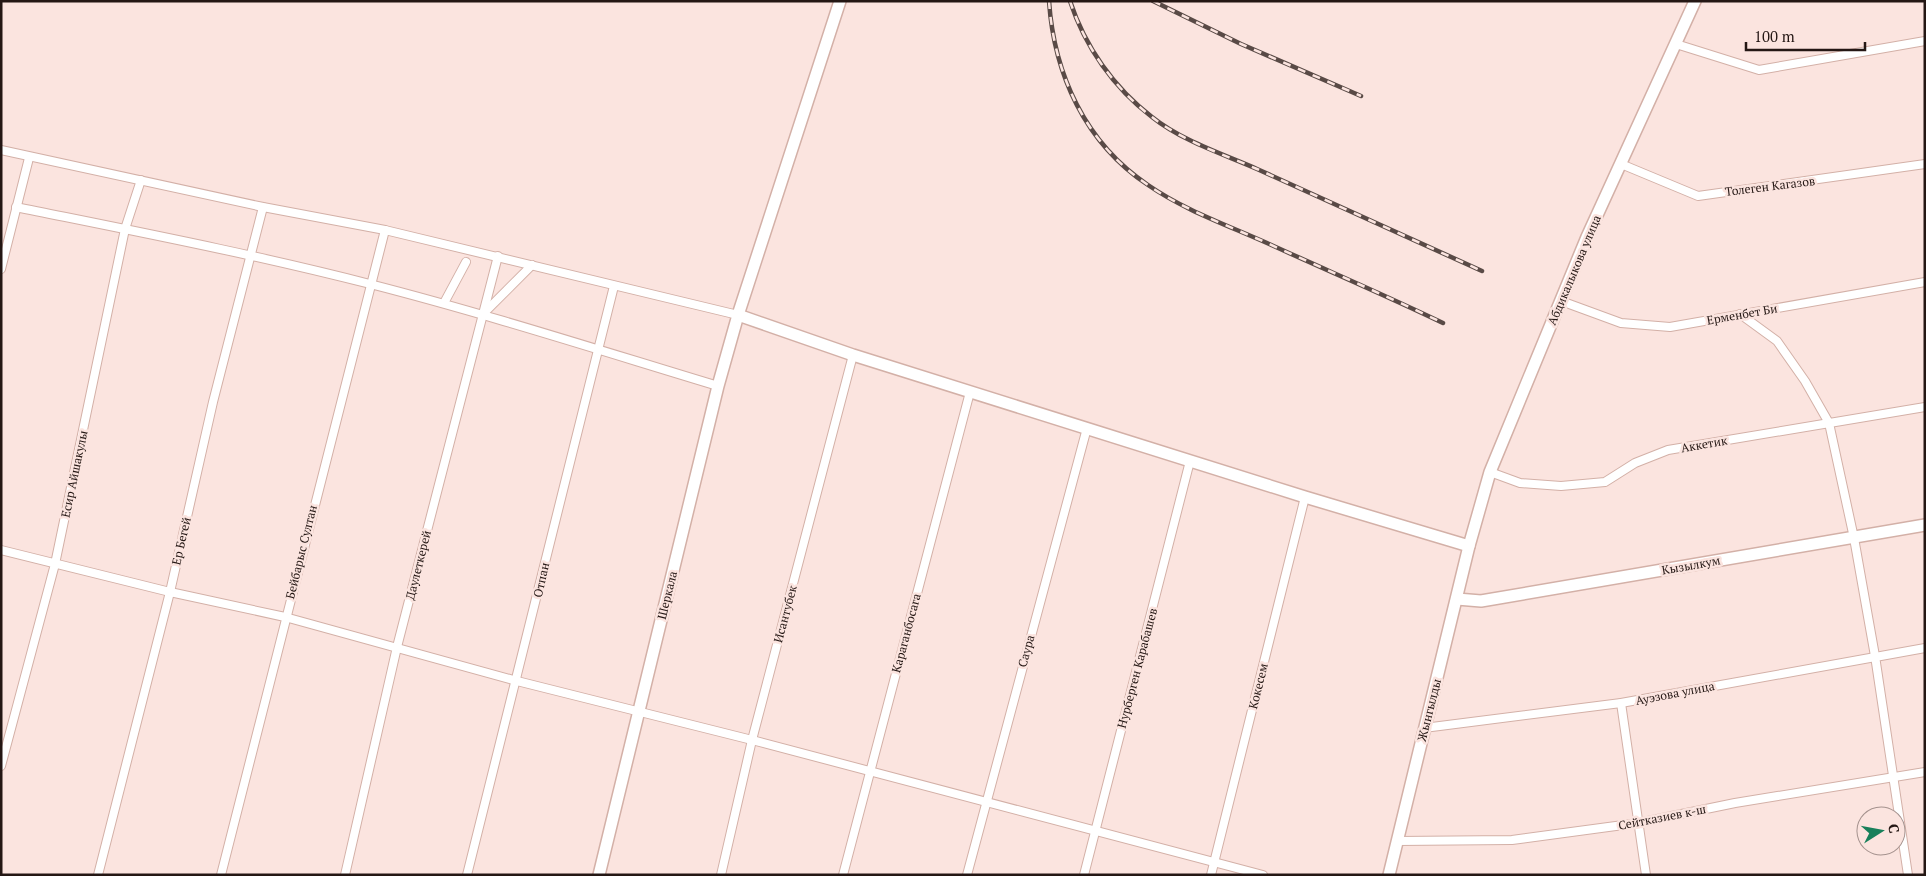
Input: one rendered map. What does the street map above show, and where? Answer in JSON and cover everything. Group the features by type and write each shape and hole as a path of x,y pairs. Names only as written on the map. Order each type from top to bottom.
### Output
{"street":[{"name":"Шеркала","path":"599,875 718,386 738,315 840,1"},
{"name":"Абдикалыкова улица","path":"1469,546 1490,472 1561,301 1695,1"},
{"path":"1676,44 1759,70 1925,41"},
{"path":"1,150 28,158 141,180 263,207 385,230 738,315 853,355 970,392 1305,497 1469,546"},
{"path":"1,269 28,158"},
{"name":"Толеген Кагазов","path":"1621,164 1698,196 1925,164"},
{"name":"Есир Айшакулы","path":"1,766 55,564 126,229 141,180"},
{"path":"16,207 249,255 369,284 483,314 718,386"},
{"name":"Ер Бегей","path":"98,875 170,592 249,255 263,207"},
{"name":"Бейбарыс Султан","path":"220,875 369,284 385,230"},
{"name":"Даулеткерей","path":"345,875 397,647 498,256"},
{"path":"444,304 466,262"},
{"path":"483,314 532,265"},
{"name":"Ерменбет Би","path":"1561,301 1621,323 1670,327 1925,282"},
{"name":"Отпан","path":"467,875 517,681 596,349 614,286"},
{"path":"1740,314 1777,341 1805,381 1829,423 1854,538 1875,656 1908,875"},
{"name":"Исантубек","path":"722,875 752,740 853,355"},
{"name":"Караганбосага","path":"843,875 970,392"},
{"name":"Аккетик","path":"1490,472 1520,483 1561,486 1605,482 1635,463 1668,450 1925,407"},
{"name":"Саура","path":"967,875 1087,428"},
{"name":"Нурберген Карабашев","path":"1084,875 1190,461"},
{"name":"Кокесем","path":"1210,875 1305,497"},
{"name":"Кызылкум","path":"1457,599 1481,601 1925,525"},
{"name":"Жынгылды","path":"1389,875 1469,546"},
{"path":"1,550 170,592 285,617 517,681 752,740 1263,875"},
{"name":"Ауэзова улица","path":"1424,728 1620,703 1925,648"},
{"path":"1620,703 1646,875"},
{"name":"Сейтказиев к-ш","path":"1397,840 1512,840 1638,823 1735,803 1925,772"}],"railway":[{"path":"1049,1 1058,55 1077,105 1090,128 1126,168 1148,185 1191,210 1443,323"},
{"path":"1070,1 1084,34 1113,80 1138,106 1164,126 1203,146 1482,271"},
{"path":"1153,1 1241,44 1361,96"}]}
